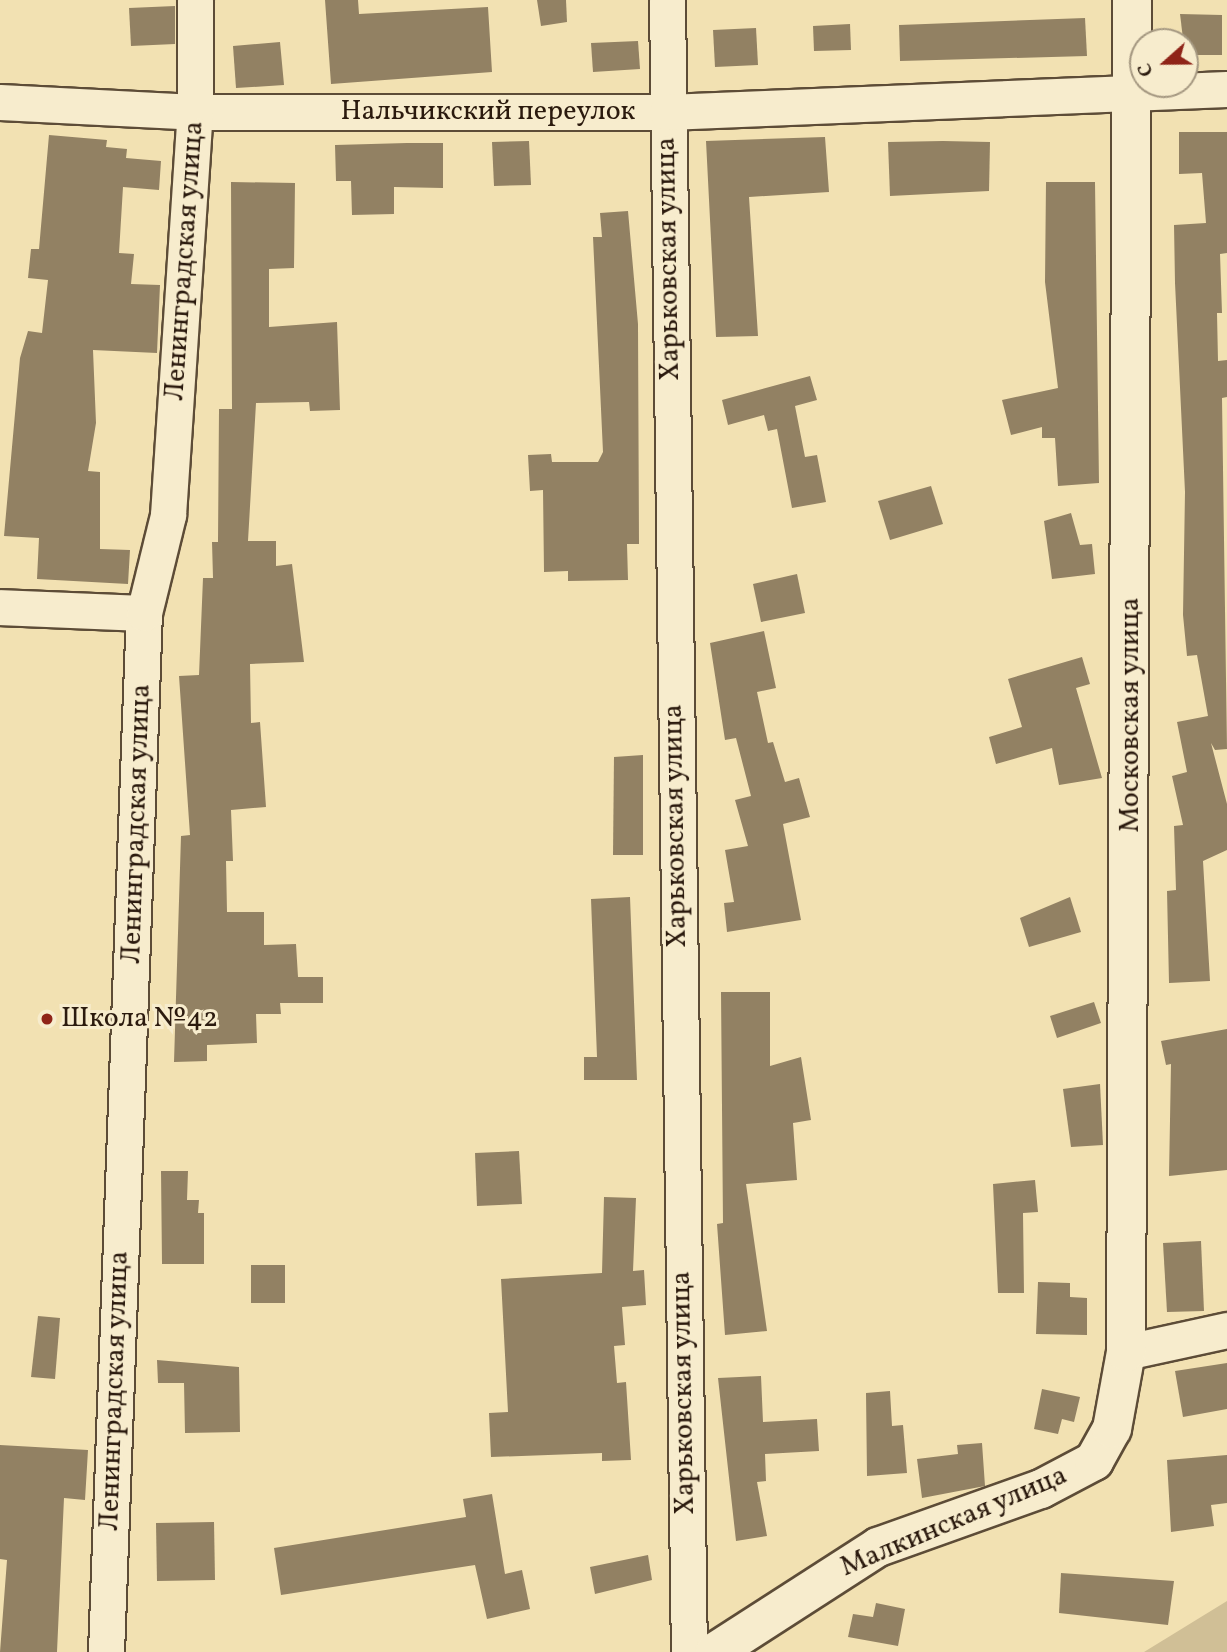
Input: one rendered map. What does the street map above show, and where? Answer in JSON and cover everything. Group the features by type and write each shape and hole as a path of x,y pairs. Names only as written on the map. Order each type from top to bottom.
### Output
{"street":[{"name":"Ленинградская улица","path":"106,1652 144,613 168,515 195,112 195,0"},
{"name":"Харьковская улица","path":"667,0 689,1652"},
{"name":"Московская улица","path":"1132,0 1133,28"},
{"name":"Нальчикский переулок","path":"1199,90 1227,89"},
{"name":"Нальчикский переулок","path":"0,102 195,112 667,112 1129,92"},
{"name":"Московская улица","path":"1112,1429 1126,1352 1136,98"},
{"path":"0,607 144,613"},
{"path":"1126,1352 1227,1330"},
{"name":"Малкинская улица","path":"715,1652 878,1547 1041,1489 1094,1461 1112,1429"}],"shaded area":[{"path":"1227,1601 1227,1652 1144,1652"}],"building":[{"path":"325,0 358,0 359,14 488,7 492,72 331,84"},
{"path":"537,0 566,0 567,22 541,26"},
{"path":"175,6 175,44 131,46 129,8"},
{"path":"1180,14 1222,15 1222,55 1199,55 1199,28 1182,28"},
{"path":"1085,18 1087,56 900,61 899,25"},
{"path":"850,24 851,50 814,51 813,26"},
{"path":"756,28 758,65 715,67 713,30"},
{"path":"638,41 640,69 593,72 591,43"},
{"path":"280,42 284,85 236,88 233,46"},
{"path":"1179,132 1227,132 1227,253 1220,254 1222,313 1217,313 1218,361 1227,360 1227,397 1222,398 1227,749 1215,750 1211,743 1227,804 1227,850 1203,861 1210,981 1169,983 1167,891 1176,890 1174,826 1183,825 1172,776 1187,772 1177,722 1208,716 1197,655 1187,656 1183,615 1185,492 1174,225 1206,223 1202,173 1179,174"},
{"path":"49,135 107,140 106,147 127,149 126,158 161,161 159,190 123,187 119,253 134,254 131,284 160,285 157,353 93,350 96,423 88,471 100,472 100,549 130,550 128,584 37,579 39,538 4,536 20,358 28,331 42,333 48,280 28,278 31,249 39,249"},
{"path":"825,137 829,192 749,197 758,336 716,337 706,141"},
{"path":"529,141 531,185 494,186 492,142"},
{"path":"888,142 990,142 989,191 890,196"},
{"path":"443,143 443,188 394,187 394,214 352,215 351,181 336,181 335,145"},
{"path":"231,182 295,183 294,268 269,269 269,327 337,322 340,410 310,411 309,402 256,403 248,541 276,541 276,566 292,564 304,662 250,664 251,723 260,722 266,807 231,810 233,861 226,861 227,912 264,912 264,945 296,944 298,977 323,977 323,1003 280,1003 281,1014 256,1014 257,1043 207,1045 207,1061 174,1062 181,836 190,835 179,676 199,675 203,578 213,578 212,542 218,542 219,409 232,409"},
{"path":"1046,182 1095,182 1099,483 1058,486 1055,438 1042,438 1042,427 1011,435 1002,400 1058,388 1045,282"},
{"path":"628,211 638,324 639,544 627,544 628,580 568,581 568,571 544,572 543,490 530,491 528,455 551,454 552,462 598,462 603,452 593,237 602,237 600,213"},
{"path":"810,376 817,400 795,406 805,457 817,455 826,502 792,508 777,429 768,431 764,415 728,425 722,400"},
{"path":"931,486 943,524 890,540 878,501"},
{"path":"1071,513 1080,545 1092,544 1095,574 1052,579 1044,521"},
{"path":"797,574 805,613 761,622 753,584"},
{"path":"764,631 776,688 757,692 768,743 773,742 785,782 799,778 810,817 783,824 801,920 727,932 724,903 734,902 725,850 748,846 735,800 751,796 736,738 725,740 710,643"},
{"path":"1082,657 1090,684 1076,688 1102,778 1059,785 1052,748 996,764 989,737 1022,727 1008,679"},
{"path":"643,755 643,855 613,855 614,757"},
{"path":"630,897 637,1080 584,1080 584,1057 597,1057 591,899"},
{"path":"1070,897 1081,932 1029,947 1020,918"},
{"path":"721,992 770,992 770,1066 801,1057 811,1120 793,1123 797,1180 746,1184 767,1331 725,1335 717,1224 723,1223"},
{"path":"1094,1002 1101,1023 1057,1038 1050,1016"},
{"path":"1227,1029 1227,1170 1169,1176 1171,1064 1166,1065 1161,1041"},
{"path":"1100,1084 1103,1145 1071,1147 1063,1089"},
{"path":"519,1151 522,1204 477,1206 475,1153"},
{"path":"161,1171 188,1171 187,1200 199,1200 198,1213 204,1213 204,1264 162,1264"},
{"path":"1035,1180 1038,1212 1023,1213 1024,1293 998,1293 993,1184"},
{"path":"604,1197 636,1198 633,1271 644,1270 646,1305 622,1307 625,1345 614,1346 617,1383 626,1382 631,1460 602,1461 602,1453 491,1457 489,1413 508,1412 501,1279 602,1273"},
{"path":"1201,1241 1204,1311 1167,1312 1163,1243"},
{"path":"251,1265 285,1265 285,1303 251,1303"},
{"path":"1038,1282 1070,1283 1070,1297 1087,1298 1087,1335 1036,1334"},
{"path":"38,1316 60,1318 55,1379 31,1377"},
{"path":"157,1360 239,1367 240,1432 185,1433 184,1383 158,1383"},
{"path":"1227,1363 1227,1409 1183,1417 1175,1371"},
{"path":"761,1376 763,1422 817,1419 819,1451 765,1454 766,1481 757,1482 767,1536 736,1541 718,1378"},
{"path":"1042,1389 1080,1397 1074,1422 1062,1419 1058,1434 1034,1429"},
{"path":"890,1391 892,1426 903,1425 907,1473 867,1476 866,1393"},
{"path":"982,1443 985,1486 922,1498 917,1459 958,1454 957,1445"},
{"path":"0,1445 88,1450 85,1500 64,1498 57,1652 0,1652 7,1560 0,1559"},
{"path":"1227,1455 1227,1503 1211,1505 1214,1526 1171,1532 1167,1460"},
{"path":"492,1494 505,1574 522,1570 530,1609 487,1619 475,1565 281,1595 274,1548 466,1517 463,1499"},
{"path":"214,1522 215,1580 157,1581 156,1523"},
{"path":"648,1555 652,1580 595,1594 590,1567"},
{"path":"1061,1573 1174,1581 1168,1625 1059,1613"},
{"path":"876,1603 905,1609 898,1646 848,1637 853,1614 873,1617"}],"place":[{"name":"Школа №42","path":"47,1019"}]}
